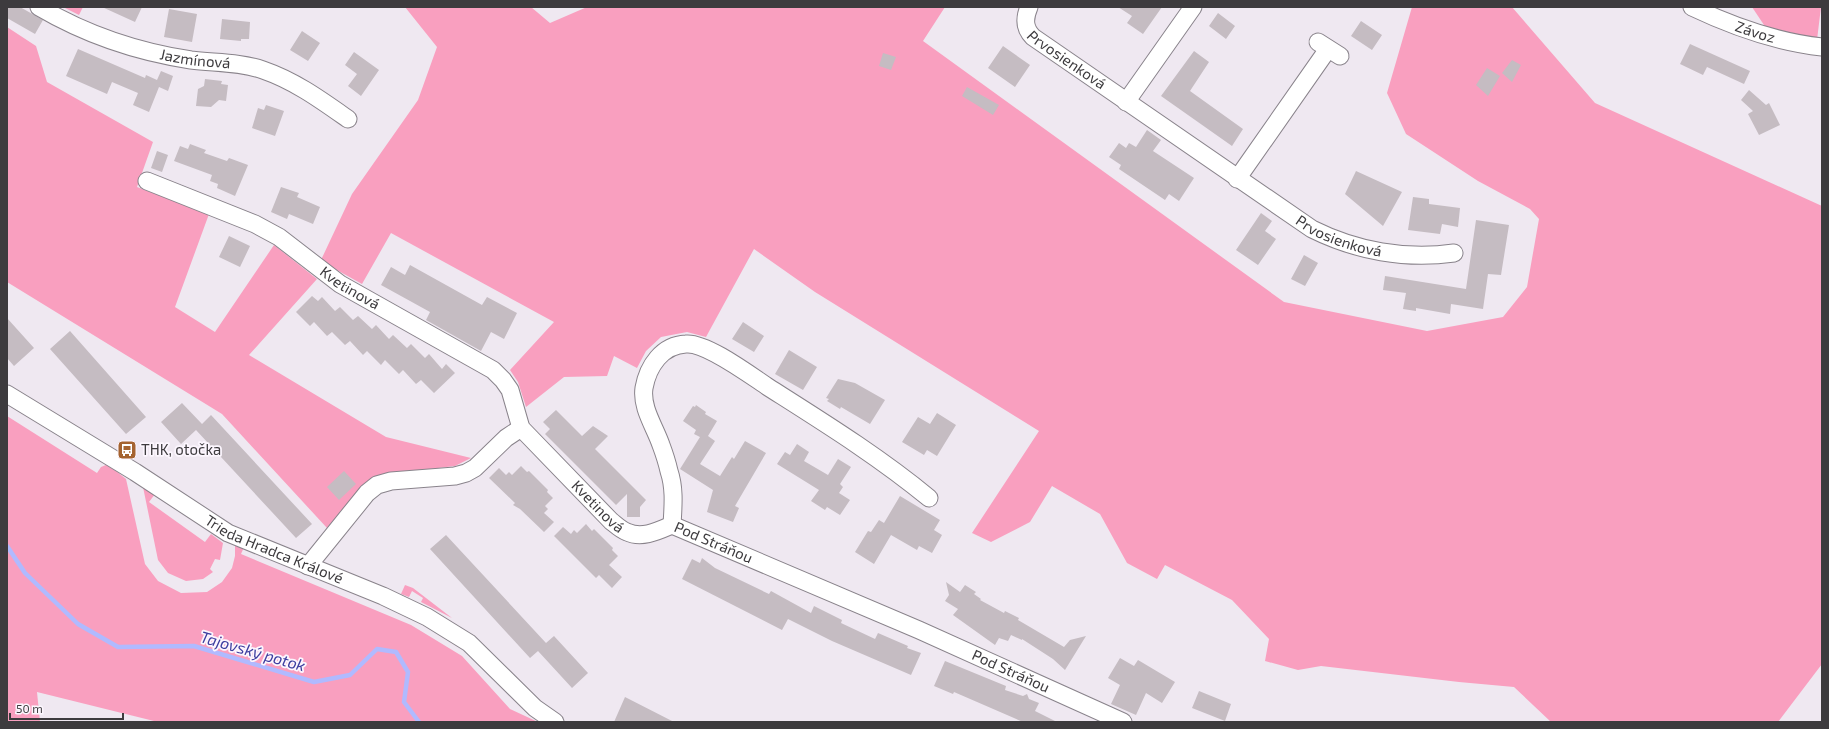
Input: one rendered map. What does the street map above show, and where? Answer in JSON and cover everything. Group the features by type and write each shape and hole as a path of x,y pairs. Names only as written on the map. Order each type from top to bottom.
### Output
{"street":[{"name":"Jazmínová","path":"39,7 91,32 141,49 190,60 245,66 267,72 297,85 348,119"},
{"name":"Prvosienková","path":"1029,7 1025,23 1027,31 1033,37 1300,222 1337,240 1363,248 1410,256 1431,256 1454,253"},
{"path":"1126,102 1193,7"},
{"name":"Závoz","path":"1692,7 1742,29 1782,40 1822,47"},
{"path":"1237,179 1328,49"},
{"name":"Kvetinová","path":"147,181 255,224 273,234 340,284 493,370 510,390 521,428 611,522 627,532 642,535 656,532 672,525"},
{"name":"Pod Stráňou","path":"929,498 896,470 868,451 704,348 687,343 670,347 657,356 648,372 644,389 645,408 661,445 670,473 674,496 672,525 919,630 1123,722"},
{"name":"Trieda Hradca Králové","path":"7,394 141,476 228,533 383,596 427,617 469,643 535,708 555,722"},
{"path":"308,566 367,493 377,485 390,481 455,476 466,473 475,468 506,438 521,428"}],"shaded area":[{"path":"63,7 83,7 79,15"},
{"path":"405,7 531,7 550,23 587,7 945,7 923,41 1284,302 1427,331 1503,317 1527,287 1539,219 1530,209 1478,181 1406,134 1387,93 1412,7 1512,7 1595,103 1822,206 1822,664 1778,722 1551,722 1514,687 1321,666 1298,670 1265,661 1269,639 1232,600 1165,565 1157,579 1127,563 1100,514 1052,486 1030,522 991,542 972,533 1039,431 815,292 754,249 706,337 687,332 661,337 646,351 637,368 614,356 607,376 564,377 526,407 518,382 510,370 554,322 391,233 362,284 321,260 352,194 418,100 437,47"},
{"path":"1752,7 1821,7 1817,40 1768,31"},
{"path":"7,27 36,46 47,82 153,142 137,187 209,214 175,307 215,332 274,245 317,279 249,355 386,437 471,458 455,466 387,474 366,482 327,528 222,414 7,282"},
{"path":"7,416 97,473 101,467 106,465 126,479 145,564 158,581 181,593 207,592 222,582 232,568 235,556 235,541 245,545 241,554 411,625 462,656 510,709 538,722 158,722 37,692 40,722 7,722"},
{"path":"143,487 155,494 149,502 205,542 211,534 223,543 220,560 215,559 210,569 213,572 203,579 186,581 168,573 158,560"},
{"path":"405,585 413,588 452,618 421,602 423,598 412,591 409,597 401,594"}],"building":[{"path":"7,7 20,7 43,20 35,34 7,18"},
{"path":"102,7 142,7 135,22"},
{"path":"1118,7 1162,7 1143,34 1127,23 1132,16"},
{"path":"169,9 197,14 192,42 164,37"},
{"path":"1218,13 1235,26 1226,39 1209,26"},
{"path":"222,19 250,22 249,39 241,39 241,41 220,39"},
{"path":"1361,21 1382,35 1372,50 1351,36"},
{"path":"302,31 320,43 308,61 290,50"},
{"path":"1690,44 1750,71 1744,84 1707,67 1703,75 1680,64"},
{"path":"1003,46 1030,65 1015,87 988,68"},
{"path":"78,49 145,78 146,75 157,80 161,71 173,76 168,91 159,87 149,112 133,105 138,93 112,82 107,94 66,76"},
{"path":"1194,51 1209,62 1190,91 1243,129 1232,146 1161,96"},
{"path":"354,52 379,70 361,96 348,86 357,74 345,65"},
{"path":"883,53 896,57 891,70 879,66"},
{"path":"1512,60 1521,65 1512,82 1502,73"},
{"path":"1487,68 1500,76 1488,96 1476,85"},
{"path":"205,79 222,81 221,84 228,85 226,101 219,100 211,107 196,106 198,89 204,86"},
{"path":"967,87 999,105 993,115 962,96"},
{"path":"1749,90 1766,105 1769,103 1780,125 1759,135 1748,114 1753,111 1741,100"},
{"path":"266,105 284,111 275,136 252,128 258,108 264,110"},
{"path":"1147,130 1161,140 1153,151 1194,178 1179,201 1169,194 1165,200 1119,169 1121,165 1109,157 1119,143 1126,148 1129,143 1136,147"},
{"path":"190,144 206,150 204,153 227,161 229,158 248,165 235,196 217,188 218,184 210,181 212,175 174,161 180,146 188,149"},
{"path":"157,151 168,155 162,172 151,168"},
{"path":"1356,171 1402,192 1383,226 1345,194"},
{"path":"281,187 299,193 297,197 320,207 313,224 289,214 287,219 271,212"},
{"path":"1413,197 1429,199 1429,204 1460,208 1458,227 1442,224 1440,234 1408,230"},
{"path":"1261,213 1272,221 1265,231 1276,239 1258,265 1236,250"},
{"path":"1476,220 1509,225 1501,275 1488,274 1483,309 1451,304 1450,314 1416,308 1416,311 1403,309 1406,293 1383,290 1385,276 1466,289"},
{"path":"229,236 250,246 240,267 219,257"},
{"path":"1304,255 1318,263 1305,286 1291,279"},
{"path":"410,265 482,305 487,297 517,313 504,339 491,332 481,351 426,320 430,312 381,285 391,267 405,275"},
{"path":"312,296 318,301 322,297 335,311 340,307 353,320 358,316 372,329 376,325 389,339 393,335 407,348 411,344 425,358 429,354 442,369 446,364 455,373 434,393 421,380 416,384 403,370 399,374 385,360 381,365 367,351 363,355 350,341 345,345 332,332 327,336 314,322 310,326 296,312"},
{"path":"7,318 34,348 14,366 7,358"},
{"path":"743,322 764,336 754,352 732,339"},
{"path":"70,331 146,417 126,434 50,349"},
{"path":"789,350 817,367 803,390 775,374"},
{"path":"838,379 855,383 885,400 870,424 841,407 840,409 827,401 829,399 826,398"},
{"path":"182,403 202,424 211,415 312,524 296,538 196,430 181,444 161,422"},
{"path":"696,405 706,412 705,414 717,421 708,436 715,441 700,464 720,476 732,457 734,459 745,441 766,453 735,506 739,508 733,522 707,512 713,490 680,469 700,437 694,434 696,430 683,421 693,406 695,407"},
{"path":"556,410 582,436 593,426 608,436 595,449 646,500 640,507 640,517 627,517 627,494 616,505 545,434 550,429 543,422"},
{"path":"937,413 956,425 937,456 927,450 924,455 902,442 918,417 930,424"},
{"path":"797,444 809,452 804,461 828,475 838,459 851,467 840,484 843,487 839,493 850,500 840,515 827,507 825,510 811,501 819,490 777,464 785,452 790,455"},
{"path":"521,466 527,472 529,471 548,490 547,492 553,498 545,506 548,509 544,513 554,522 544,532 520,509 513,505 515,503 489,478 499,468 506,475 509,472 512,475"},
{"path":"344,471 356,484 339,500 327,487"},
{"path":"900,496 940,520 934,530 942,535 932,553 919,546 917,550 891,535 874,564 855,552 868,531 871,532 879,520 884,523"},
{"path":"586,524 592,531 594,529 613,548 612,550 618,556 609,565 622,577 612,588 599,575 596,578 554,536 563,527 571,534 574,530 577,533"},
{"path":"446,535 546,643 554,636 588,673 572,688 538,651 530,658 430,549"},
{"path":"702,558 715,568 769,594 771,591 811,613 814,606 842,620 841,623 875,639 878,633 908,646 907,648 921,653 911,675 832,641 788,619 782,630 682,579 692,559 700,563"},
{"path":"946,582 960,592 965,585 976,592 974,594 981,599 980,600 1004,613 1005,611 1019,618 1018,620 1064,647 1070,640 1086,636 1065,670 1053,659 1022,639 1011,635 1008,641 999,638 995,645 953,615 958,609 945,601 949,595"},
{"path":"1120,658 1134,666 1138,660 1175,682 1162,703 1146,693 1136,715 1111,704 1120,685 1108,678"},
{"path":"945,661 1006,686 1005,690 1023,696 1027,694 1029,699 1039,703 1035,711 1057,722 1023,722 954,692 953,694 934,686"},
{"path":"1199,691 1231,704 1225,721 1192,708"},
{"path":"625,697 674,722 614,722"}],"waterway":[{"name":"Tajovský potok","path":"7,546 25,573 78,624 118,647 194,646 314,682 350,675 377,649 396,652 408,672 404,702 419,722"}],"place":[{"name":"THK, otočka","path":"127,450"}]}
